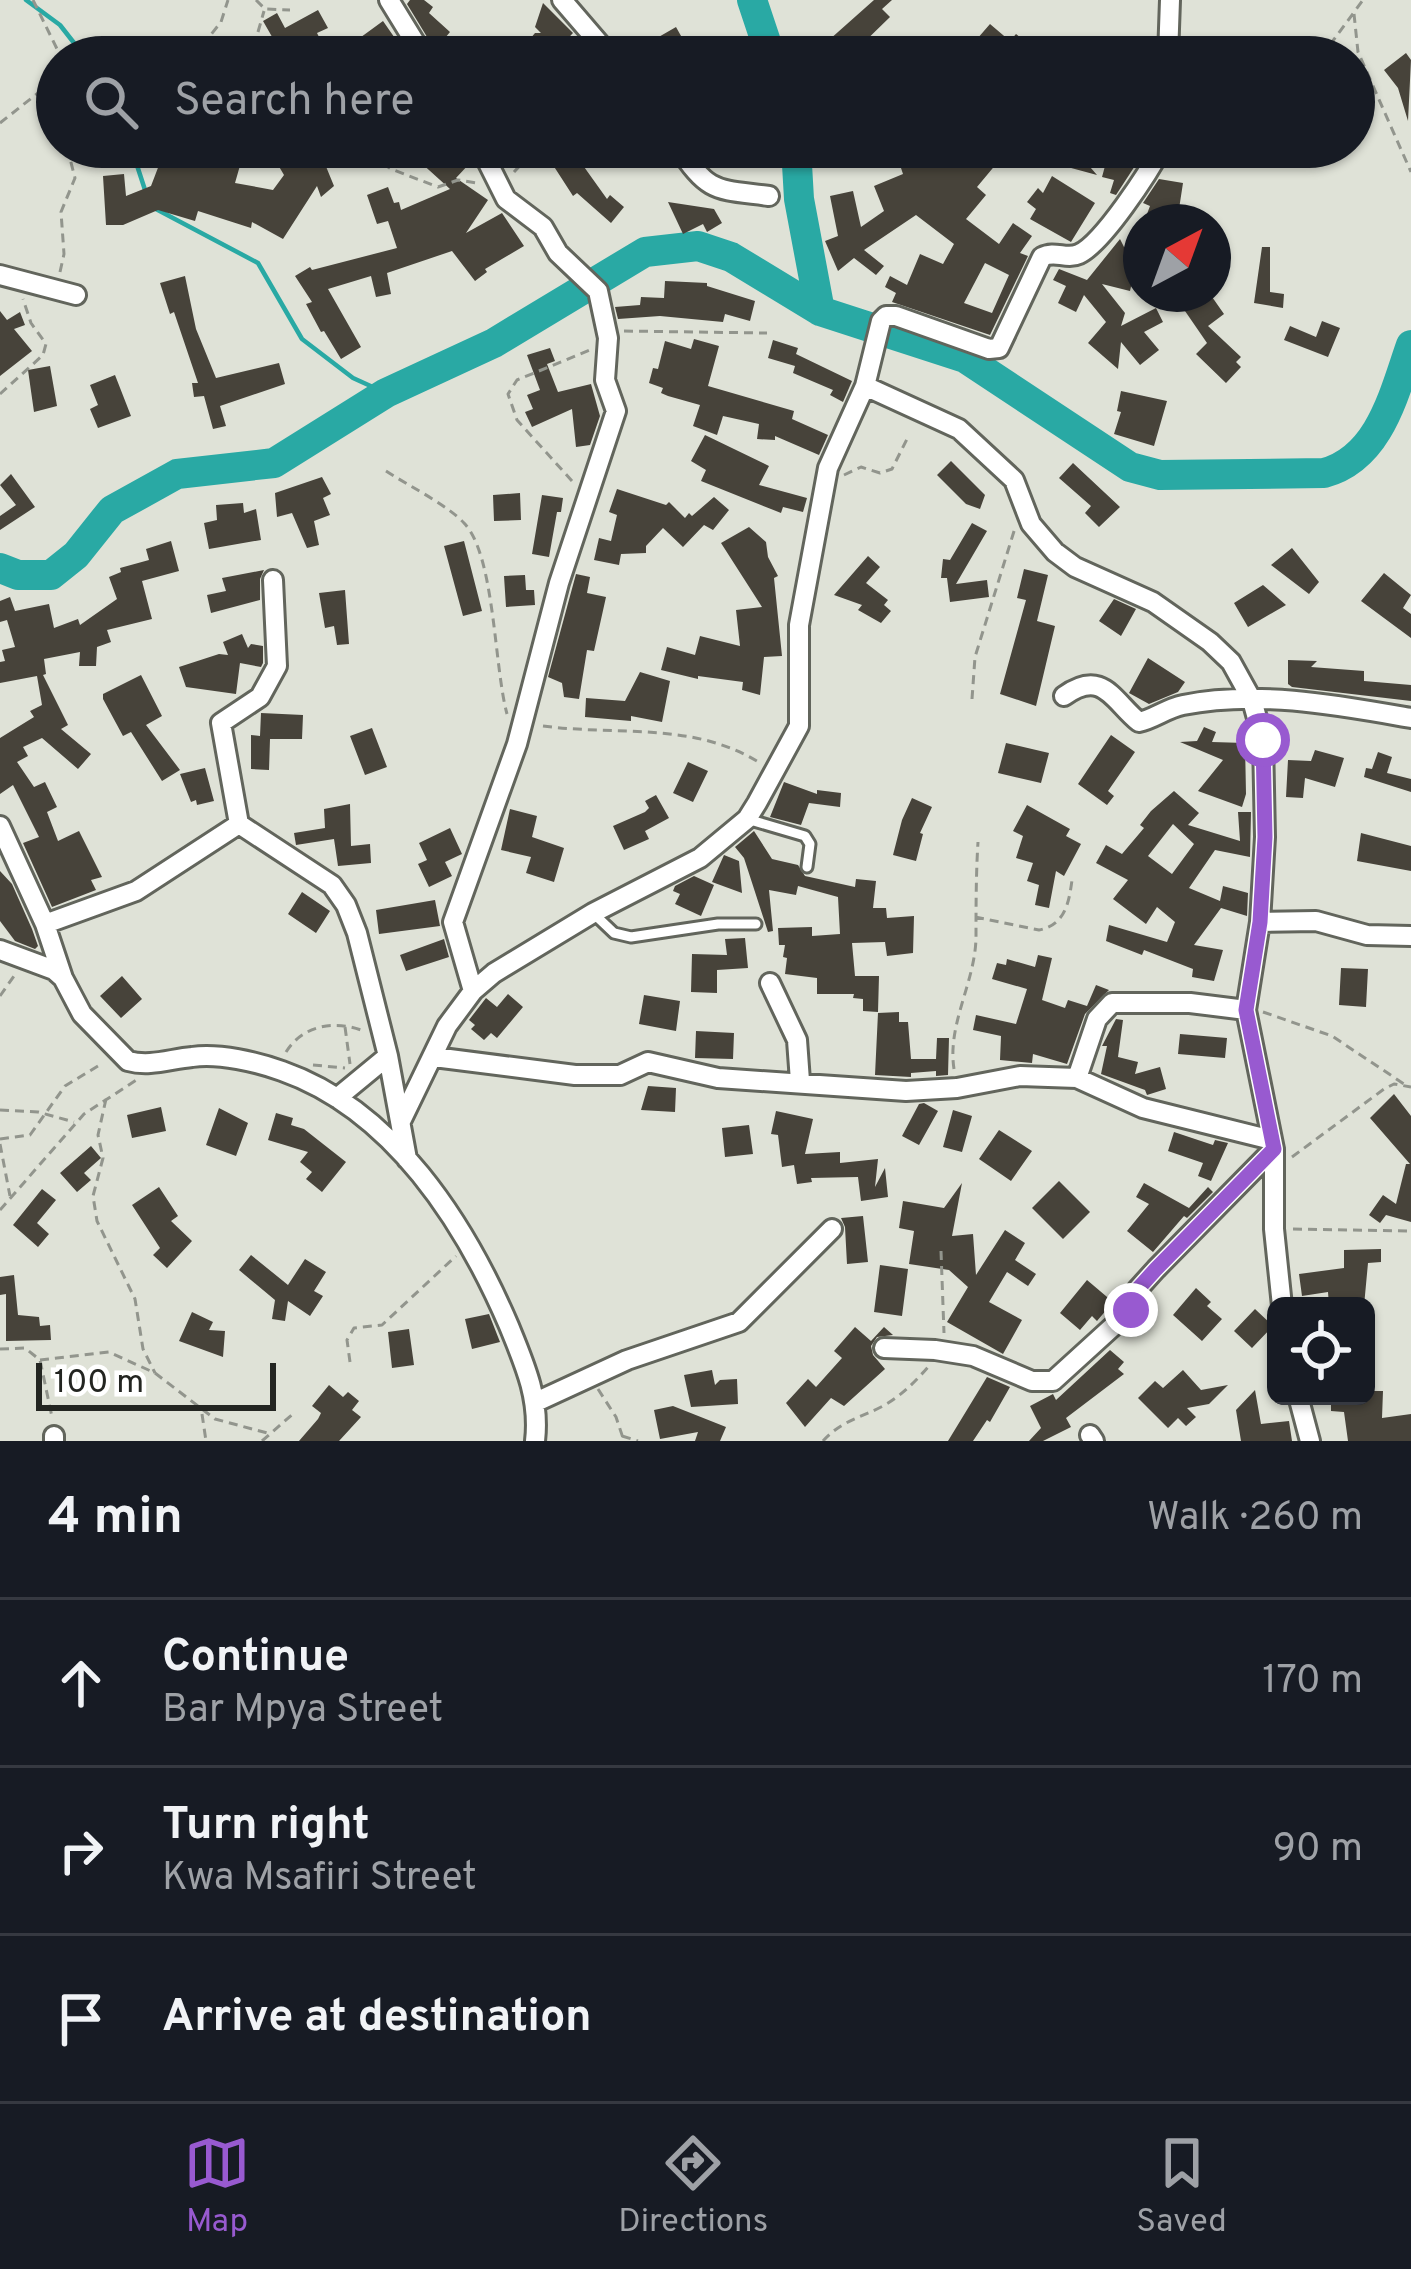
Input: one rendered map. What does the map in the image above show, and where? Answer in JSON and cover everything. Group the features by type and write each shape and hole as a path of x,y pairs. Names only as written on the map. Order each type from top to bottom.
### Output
{"street":[{"path":"389,0 411,36"},
{"path":"562,0 593,36"},
{"path":"1169,36 1170,0"},
{"path":"473,991 453,922 517,744 559,583 616,411 605,380 608,338 598,291 559,254 543,226 506,199 490,168"},
{"path":"694,168 716,190 769,196"},
{"path":"401,1121 446,1025 473,991 593,913 700,858 747,819 799,726 799,625 828,468 865,386 881,321 896,316 989,349 999,348 1042,257 1051,252 1070,256 1085,249 1119,213 1148,168"},
{"path":"0,275 76,295"},
{"path":"865,386 958,429 1014,480 1042,539 1075,567 1153,602 1210,642 1231,662 1252,700 1263,740 1265,786 1260,922 1247,1006 1274,1152 1274,1229 1281,1297"},
{"path":"273,580 278,666 260,697 221,723 239,824 332,885 346,905 357,933 406,1159"},
{"path":"1064,697 1084,686 1110,691 1139,722 1183,705 1252,700 1316,702 1411,718"},
{"path":"45,924 136,892 239,824"},
{"path":"0,826 45,924 63,978 82,1014 117,1054 138,1064 196,1056 277,1069 337,1098 406,1159 469,1241 518,1347 536,1402 535,1441"},
{"path":"1260,922 1316,921 1367,935 1411,936"},
{"path":"0,950 63,978"},
{"path":"770,983 793,1029 800,1081"},
{"path":"1077,1078 1097,1019 1112,1003 1247,1006"},
{"path":"337,1098 385,1056"},
{"path":"434,1057 575,1076 620,1075 648,1062 718,1078 906,1091 957,1088 1020,1076 1077,1078 1143,1108 1274,1152"},
{"path":"884,1348 973,1356 1032,1381 1053,1381 1114,1328 1156,1269 1274,1152"},
{"path":"536,1402 627,1360 739,1322 832,1229"},
{"path":"1300,1405 1310,1441"}],"lane":[{"path":"747,819 805,836 810,844 808,867"},
{"path":"593,913 614,932 632,937 718,923 756,924"}],"path":[{"path":"33,0 51,36"},
{"path":"210,36 221,22 228,0"},
{"path":"256,0 265,9 290,10"},
{"path":"1337,36 1363,0"},
{"path":"258,32 265,9"},
{"path":"1354,14 1356,36"},
{"path":"1375,90 1411,172"},
{"path":"0,124 36,95"},
{"path":"53,288 64,254 61,212 75,178 72,168"},
{"path":"390,168 438,187 458,180 497,181 519,168"},
{"path":"0,394 43,355 46,344 27,314 21,279"},
{"path":"824,492 861,467 884,473 892,469 909,435"},
{"path":"386,471 458,518 470,531 483,566 499,677 517,744"},
{"path":"972,699 975,657 1023,506"},
{"path":"523,723 676,732 737,748 775,772"},
{"path":"957,1088 951,1053 976,938 978,842"},
{"path":"974,917 1049,928 1070,904 1072,880"},
{"path":"0,996 26,960"},
{"path":"1247,1006 1333,1036 1408,1086"},
{"path":"345,1025 352,1068"},
{"path":"277,1069 300,1034 345,1025 363,1030 385,1056 352,1068 308,1065"},
{"path":"10,1198 0,1142 30,1135 65,1086 117,1054"},
{"path":"0,1210 76,1123 165,1062"},
{"path":"1274,1152 1384,1088 1408,1086"},
{"path":"106,1099 98,1135 103,1158 93,1188 95,1208 135,1299 143,1349 155,1372"},
{"path":"0,1110 43,1113 76,1123"},
{"path":"1274,1229 1411,1231"},
{"path":"350,1362 347,1340 354,1328 382,1325 434,1280 469,1241"},
{"path":"823,1441 838,1424 884,1406 913,1385 945,1352 941,1251"},
{"path":"0,1349 25,1348 40,1360 54,1439"},
{"path":"40,1360 103,1351 155,1372 202,1412 271,1434"},
{"path":"591,1378 616,1417 623,1439 638,1441"},
{"path":"202,1412 206,1441"},
{"path":"262,1441 294,1413"}],"building":[{"path":"424,0 433,7 429,13 450,32 426,36 407,4"},
{"path":"874,0 892,0 882,9 890,17 870,36 834,36"},
{"path":"543,3 573,33 532,36 541,33 535,27"},
{"path":"318,10 328,28 318,36 272,36 263,21 277,13 285,28"},
{"path":"383,21 393,36 362,36"},
{"path":"990,24 1004,36 980,36"},
{"path":"676,27 681,36 660,36"},
{"path":"1406,53 1411,60 1408,121 1398,88 1384,70"},
{"path":"158,168 239,168 235,183 273,190 284,175 280,168 327,168 334,186 321,197 317,186 283,239 252,222 251,228 198,211 195,221 158,210 123,225 106,225 103,176 124,174 126,196 151,186"},
{"path":"427,168 465,168 456,178 488,200 466,233 502,213 524,246 485,269 475,281 452,251 387,273 391,294 376,297 371,276 328,289 361,347 341,359 321,332 306,304 312,302 295,276 310,267 397,248 388,221 377,224 367,195 388,187 401,210 450,189"},
{"path":"555,168 585,168 607,199 610,195 624,207 611,223 577,193 573,196"},
{"path":"901,168 993,168 977,187 986,195 966,219 999,244 1013,223 1032,236 1020,253 1028,256 990,335 892,302 896,293 885,287 890,276 907,285 920,254 943,264 954,244 916,215 864,250 884,266 876,275 854,258 838,271 825,241 838,236 830,196 853,191 861,227 884,211 874,186 903,174","holes":["985,263 1009,275 992,313 964,303"]},
{"path":"1104,168 1134,168 1116,195 1110,193 1114,180 1102,177"},
{"path":"1052,176 1095,203 1071,242 1030,219 1036,209 1027,202 1038,188 1043,193"},
{"path":"1159,179 1183,183 1180,204 1143,203"},
{"path":"668,202 714,209 722,223 707,232 703,224 683,234"},
{"path":"1120,239 1123,289 1102,284 1125,313 1121,326 1158,312 1163,322 1144,332 1159,350 1140,365 1121,342 1118,369 1088,343 1106,322 1084,295 1076,312 1058,303 1066,286 1053,280 1059,269 1087,280"},
{"path":"1262,247 1270,247 1270,292 1284,294 1283,308 1254,303"},
{"path":"185,276 196,329 216,378 279,363 285,384 220,406 226,426 213,429 204,396 194,397 192,383 198,383 160,283"},
{"path":"665,281 707,283 755,301 750,321 725,314 723,322 660,316 618,319 615,307 640,305 641,297 664,298"},
{"path":"0,311 7,320 20,312 25,325 14,329 32,351 0,376"},
{"path":"1186,312 1224,314 1208,326 1241,357 1236,362 1241,367 1226,383 1196,354 1207,343"},
{"path":"1322,321 1340,328 1328,357 1284,340 1290,326 1316,337"},
{"path":"694,339 719,346 708,386 794,411 792,419 828,435 819,455 775,436 775,440 757,439 759,424 723,416 717,435 693,426 700,405 661,393 663,388 649,383 665,341 691,349"},
{"path":"773,340 798,348 796,354 852,381 843,402 830,395 833,390 793,373 795,366 768,358"},
{"path":"550,348 555,361 547,364 558,392 591,384 600,416 590,445 576,447 572,409 532,427 525,412 533,409 527,395 540,390 527,355"},
{"path":"50,366 57,406 34,412 28,370"},
{"path":"115,375 131,416 98,428 90,409 98,405 90,385"},
{"path":"1121,391 1167,401 1154,446 1114,434"},
{"path":"705,435 769,466 759,485 807,498 803,512 783,507 781,513 701,481 706,470 691,461"},
{"path":"951,461 985,495 980,509 966,504 937,475"},
{"path":"1073,463 1120,507 1099,527 1085,513 1091,506 1059,478"},
{"path":"11,474 35,507 0,530 0,516 16,505 0,485"},
{"path":"322,477 331,494 323,498 330,515 314,521 319,545 307,548 292,513 277,517 275,493"},
{"path":"617,489 666,505 669,502 685,518 714,497 729,510 713,530 704,525 683,547 663,528 646,546 646,553 621,554 619,565 594,560 599,538 611,541 617,515 609,512"},
{"path":"520,493 521,520 494,521 493,495"},
{"path":"542,495 563,498 549,557 532,554"},
{"path":"243,503 244,513 256,509 261,540 209,549 204,523 217,520 216,505"},
{"path":"972,523 987,531 956,584 987,580 989,597 950,602 947,578 941,578 943,559 950,560"},
{"path":"749,527 766,542 778,576 774,578 782,656 764,657 760,695 742,690 743,682 661,670 667,647 695,655 700,636 740,646 736,610 762,607 721,543"},
{"path":"171,541 179,571 142,581 152,619 107,630 111,642 97,647 96,666 79,666 80,652 44,659 43,675 68,725 61,729 91,754 78,769 42,738 23,747 28,756 17,762 34,787 45,782 57,807 47,812 58,841 79,831 102,877 91,880 96,890 52,907 23,843 39,837 13,785 0,794 0,738 34,717 30,711 42,705 37,676 0,683 0,662 5,661 2,650 15,647 7,620 0,622 0,601 10,597 15,611 49,604 54,628 78,619 80,625 117,599 109,577 121,572 120,568 149,560 146,549"},
{"path":"464,541 482,611 463,616 444,546"},
{"path":"1292,548 1319,582 1309,594 1271,565"},
{"path":"868,556 880,567 866,583 888,600 884,605 891,611 881,623 858,610 862,605 834,595"},
{"path":"1024,569 1048,575 1037,621 1055,626 1036,706 1000,694 1026,600 1017,598"},
{"path":"264,570 260,600 211,613 207,595 226,591 222,578"},
{"path":"1384,573 1411,595 1403,608 1411,614 1411,638 1361,601"},
{"path":"576,574 590,577 587,593 606,597 594,651 587,650 579,699 564,697 562,683 548,677"},
{"path":"525,575 526,590 534,590 535,605 506,607 504,576"},
{"path":"1263,585 1286,605 1248,627 1234,603"},
{"path":"345,590 349,644 337,645 334,626 325,628 319,593"},
{"path":"1114,599 1136,609 1121,636 1099,621"},
{"path":"242,634 248,648 263,646 263,663 261,667 240,663 236,694 186,687 179,667 228,655 223,642"},
{"path":"1148,658 1185,682 1178,692 1149,704 1129,693"},
{"path":"1288,660 1317,661 1311,667 1364,671 1364,681 1411,685 1411,701 1292,687"},
{"path":"640,672 670,681 662,722 631,716 631,721 585,717 586,698 625,701"},
{"path":"141,675 162,716 146,725 180,770 162,781 131,732 123,736 103,699 103,694"},
{"path":"261,713 303,715 302,739 270,739 269,770 251,769 251,735 260,736"},
{"path":"1204,727 1216,732 1212,742 1245,743 1242,807 1198,791 1223,760 1180,742 1197,741"},
{"path":"372,728 387,767 365,775 350,736"},
{"path":"1111,735 1135,752 1108,791 1114,796 1107,805 1078,784"},
{"path":"1006,743 1049,753 1041,783 998,773"},
{"path":"1315,750 1344,758 1335,787 1305,778 1303,798 1286,797 1288,760 1311,761"},
{"path":"1378,752 1392,757 1387,773 1411,779 1411,792 1364,777"},
{"path":"688,762 708,771 693,802 673,793"},
{"path":"205,768 214,801 197,805 196,800 191,802 180,774"},
{"path":"784,782 817,794 817,790 841,793 840,807 809,803 801,825 770,817"},
{"path":"1174,791 1199,813 1188,825 1240,841 1238,812 1251,812 1250,857 1215,850 1189,888 1220,901 1223,886 1248,893 1247,916 1221,908 1194,945 1223,950 1214,981 1192,977 1193,969 1144,950 1142,955 1106,941 1109,925 1167,942 1175,922 1157,907 1146,924 1113,899 1128,880 1096,863 1106,845 1122,854 1144,828 1140,825","holes":["1173,824 1194,844 1172,874 1148,856"]},
{"path":"656,795 669,818 645,831 649,839 624,850 613,826 645,812 649,808 645,801"},
{"path":"912,798 932,807 920,833 916,861 893,855"},
{"path":"350,804 351,846 370,844 371,863 338,866 334,839 296,845 294,833 325,828 324,809"},
{"path":"1027,805 1070,829 1066,836 1081,844 1064,876 1056,871 1049,908 1035,905 1039,885 1027,881 1033,863 1016,858 1023,836 1013,831"},
{"path":"510,809 537,816 532,837 564,848 554,882 526,873 531,857 501,850"},
{"path":"450,828 462,854 445,862 452,876 429,887 418,864 427,860 419,843"},
{"path":"754,831 772,859 798,865 805,876 855,887 856,879 876,881 873,908 886,908 887,918 914,916 913,953 887,956 885,942 852,943 855,976 879,976 878,1012 863,1011 863,999 853,998 854,994 817,994 817,978 785,974 787,958 783,957 785,945 779,945 778,928 812,927 812,936 840,934 838,897 798,886 796,895 769,890 773,931 768,932 744,858 735,847"},
{"path":"1361,833 1411,846 1411,871 1357,861"},
{"path":"724,855 739,861 742,893 712,882"},
{"path":"0,871 12,884 32,929 35,949 15,941 0,921"},
{"path":"694,876 714,885 701,916 675,904 680,894 673,891 675,886"},
{"path":"302,892 330,911 316,933 288,914"},
{"path":"435,900 440,926 379,934 376,910"},
{"path":"745,938 748,968 717,970 717,993 691,992 692,954 727,955 725,939"},
{"path":"444,939 449,957 406,971 400,955"},
{"path":"1038,955 1052,958 1042,1000 1065,1008 1068,1000 1087,1006 1096,985 1109,990 1085,1014 1067,1064 1033,1054 1032,1063 1000,1060 1001,1036 973,1030 976,1015 1016,1024 1027,989 992,979 997,963 1006,965 1007,959 1035,967"},
{"path":"1341,968 1368,969 1366,1007 1339,1005"},
{"path":"122,976 142,999 121,1018 100,996"},
{"path":"508,994 523,1007 497,1038 491,1033 484,1040 471,1029 475,1025 469,1020 486,998 497,1007"},
{"path":"644,995 680,1001 676,1031 639,1024"},
{"path":"899,1012 899,1022 908,1022 911,1059 936,1059 937,1038 949,1038 948,1075 936,1076 936,1071 911,1073 911,1077 875,1075 878,1013"},
{"path":"1116,1019 1123,1020 1118,1057 1138,1062 1135,1074 1160,1067 1166,1089 1147,1095 1145,1090 1101,1074 1107,1046 1102,1046"},
{"path":"696,1031 734,1033 733,1059 695,1058"},
{"path":"1180,1034 1227,1038 1225,1058 1178,1054"},
{"path":"648,1086 676,1088 675,1112 641,1110"},
{"path":"1394,1094 1411,1116 1411,1222 1386,1215 1380,1223 1369,1215 1383,1195 1396,1204 1406,1164 1410,1164 1370,1118"},
{"path":"919,1104 938,1111 919,1145 902,1136"},
{"path":"161,1107 166,1131 132,1138 127,1115"},
{"path":"219,1108 248,1123 236,1156 206,1145"},
{"path":"953,1110 972,1116 962,1152 943,1147"},
{"path":"776,1111 813,1119 805,1154 840,1152 840,1163 878,1159 875,1187 885,1168 888,1197 861,1201 858,1177 811,1178 812,1182 797,1184 794,1165 782,1167 778,1135 771,1134"},
{"path":"276,1113 293,1118 291,1125 304,1129 346,1162 322,1192 306,1179 312,1172 300,1162 308,1152 268,1140"},
{"path":"749,1125 753,1154 725,1157 722,1128"},
{"path":"999,1130 1032,1151 1011,1181 979,1159"},
{"path":"1174,1132 1213,1145 1215,1140 1228,1143 1211,1181 1198,1176 1203,1163 1168,1151"},
{"path":"91,1146 101,1158 84,1173 91,1180 77,1192 60,1173"},
{"path":"1059,1181 1090,1212 1063,1239 1032,1208"},
{"path":"962,1183 952,1236 973,1234 976,1275 1005,1230 1025,1243 1015,1260 1036,1274 1028,1286 1007,1272 989,1302 1022,1320 1003,1354 947,1322 968,1287 949,1270 909,1264 914,1231 899,1228 903,1201 944,1208"},
{"path":"1144,1183 1189,1208 1208,1187 1213,1192 1153,1252 1127,1231 1149,1204 1136,1197"},
{"path":"159,1187 178,1216 171,1221 192,1241 167,1268 153,1255 160,1248 132,1205"},
{"path":"42,1189 56,1200 37,1223 49,1234 38,1247 13,1225"},
{"path":"863,1216 868,1262 847,1264 841,1218"},
{"path":"1381,1249 1381,1262 1368,1263 1365,1297 1328,1297 1328,1292 1302,1296 1299,1274 1344,1268 1344,1250"},
{"path":"251,1255 288,1285 305,1259 326,1272 314,1291 323,1296 310,1316 288,1301 285,1321 272,1319 275,1300 239,1270"},
{"path":"880,1265 908,1269 902,1316 874,1312"},
{"path":"14,1275 18,1315 39,1317 40,1326 50,1325 51,1340 6,1341 6,1294 0,1295 0,1277"},
{"path":"1087,1280 1113,1302 1097,1321 1092,1316 1080,1330 1060,1313"},
{"path":"1196,1288 1222,1319 1202,1341 1173,1315"},
{"path":"1255,1309 1267,1320 1267,1332 1252,1348 1234,1331"},
{"path":"192,1312 213,1322 209,1330 225,1331 223,1357 179,1341"},
{"path":"489,1314 500,1342 472,1349 465,1319"},
{"path":"855,1327 871,1341 884,1327 893,1335 877,1337 871,1346 885,1369 844,1406 831,1398 805,1427 786,1403 808,1379 816,1387 842,1358 834,1351"},
{"path":"409,1329 414,1365 392,1368 388,1332"},
{"path":"1110,1350 1124,1362 1118,1369 1124,1374 1066,1418 1071,1427 1043,1441 1029,1441 1041,1428 1030,1406 1053,1394 1056,1400"},
{"path":"712,1370 715,1385 737,1379 738,1404 691,1407 684,1375"},
{"path":"1183,1370 1201,1390 1228,1385 1209,1404 1187,1408 1196,1417 1186,1426 1178,1418 1168,1428 1138,1398 1155,1381 1163,1388"},
{"path":"987,1377 1010,1387 990,1422 973,1441 948,1441"},
{"path":"329,1385 343,1397 348,1392 359,1401 352,1410 361,1417 339,1441 299,1441 318,1419 321,1413 312,1406"},
{"path":"1255,1390 1261,1424 1289,1421 1292,1441 1241,1441 1236,1410"},
{"path":"1375,1391 1383,1391 1382,1418 1411,1414 1411,1441 1348,1441 1344,1412 1331,1411 1331,1405 1375,1405"},
{"path":"673,1406 726,1427 720,1441 695,1441 698,1432 660,1439 654,1410"}],"waterway":[{"path":"26,0 69,36"},
{"path":"752,0 764,36"},
{"path":"138,168 146,193"},
{"path":"797,168 820,311"},
{"path":"154,208 258,263 302,339 353,378 386,393"},
{"path":"0,568 18,575 51,575 76,555 112,510 177,474 274,463 386,393 494,343 645,252 698,246 731,257 820,311 965,358 1130,467 1160,475 1324,473 1343,465 1372,439 1391,403 1411,345"}],"route":[{"path":"1131,1310 1137,1290 1274,1149 1246,1010 1260,922 1263,740"}]}
